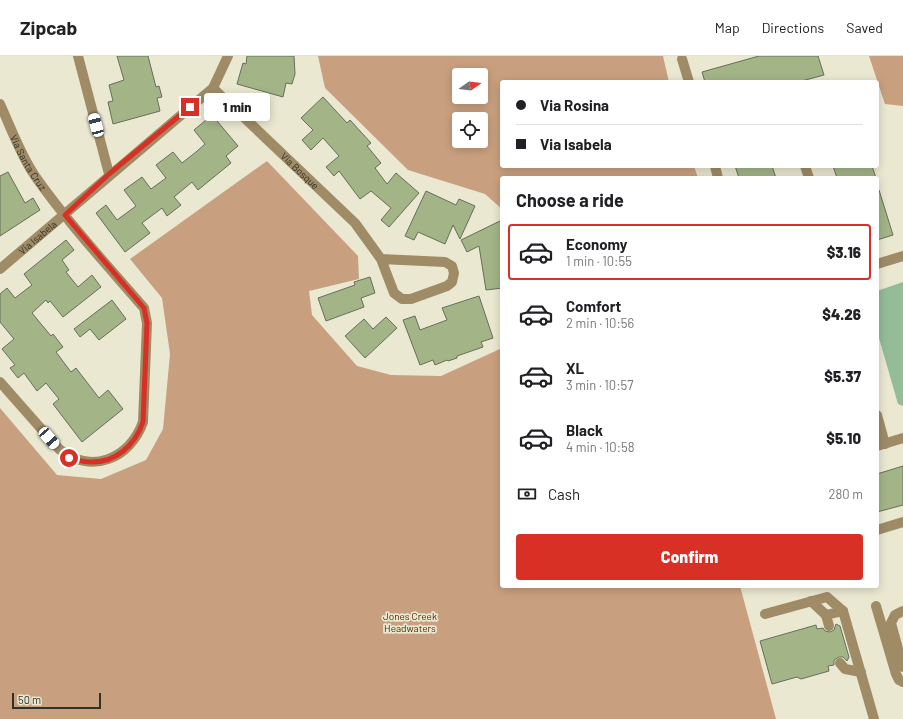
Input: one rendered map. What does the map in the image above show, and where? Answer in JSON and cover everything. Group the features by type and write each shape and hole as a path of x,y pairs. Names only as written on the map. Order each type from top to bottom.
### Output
{"street":[{"path":"78,56 109,174"},
{"name":"Via Isabela","path":"0,269 65,215 109,174 213,88 228,56"},
{"path":"682,58 688,80"},
{"name":"Via Bosque","path":"213,88 355,223 381,259 394,293 402,298 411,298 447,286 452,282 454,273 452,266 445,262 381,259"},
{"name":"Via Santa Cruz","path":"0,104 34,175 65,215 144,308 147,323 143,422 138,434 128,448 112,458 90,462 69,458 59,450 0,382"},
{"path":"879,263 903,256"},
{"path":"879,430 881,445 903,438"},
{"path":"879,529 903,522"},
{"path":"765,614 827,597 843,611 874,719"},
{"path":"811,601 826,615 830,626"},
{"path":"876,606 896,674 899,680 903,682"},
{"path":"826,615 843,611"},
{"path":"884,634 895,615 903,611"},
{"path":"891,623 903,667"},
{"path":"840,663 845,669 861,672"}],"green space":[{"path":"318,56 663,56 669,80 500,80 500,168 695,168 697,176 500,176 500,207 485,194 408,170 325,88"},
{"path":"869,56 903,56 903,106 885,104 879,86 879,80 877,80"},
{"name":"Jones Creek Headwaters","path":"267,161 358,256 359,279 309,291 312,315 357,366 391,375 441,376 500,349 500,588 741,588 776,719 0,719 0,408 57,475 101,479 146,460 163,429 170,354 162,298 130,259"}],"shaded area":[{"path":"903,282 903,406 898,404 879,338 879,290"}],"building":[{"path":"117,56 148,56 156,87 159,86 162,97 157,98 160,111 113,124 108,102 113,101 109,85 124,80"},
{"path":"247,56 294,56 295,74 292,84 286,83 283,97 237,84 243,63 246,64"},
{"path":"759,56 818,56 824,75 805,80 704,80 702,72"},
{"path":"323,97 347,123 350,120 371,143 367,146 381,163 375,168 387,184 396,173 419,193 389,227 381,220 391,208 371,191 360,199 339,171 334,176 326,167 339,156 323,138 311,150 302,140 313,130 301,118"},
{"path":"212,115 238,146 226,156 231,163 198,190 192,182 174,197 181,205 167,216 162,208 142,223 150,233 125,252 96,213 106,205 117,220 136,206 124,190 142,177 151,189 166,178 156,165 173,152 182,163 205,144 194,130"},
{"path":"736,168 773,168 775,176 738,176"},
{"path":"834,168 873,168 875,176 836,176"},
{"path":"8,172 25,203 33,198 40,210 0,236 0,176"},
{"path":"879,190 893,235 879,239"},
{"path":"426,191 456,205 459,199 475,206 460,239 453,225 445,244 418,232 414,240 405,236"},
{"path":"500,221 500,288 486,290 479,246 467,252 461,240"},
{"path":"66,240 74,250 62,260 69,270 66,272 78,287 92,275 101,287 63,317 50,301 48,303 46,300 32,313 51,336 53,334 63,347 56,352 71,372 76,368 99,398 108,390 123,409 82,442 53,404 59,399 46,383 37,391 24,373 18,378 10,368 15,365 2,349 14,339 0,322 0,294 7,288 15,298 32,285 24,274"},
{"path":"370,277 375,293 361,298 364,307 326,321 318,298 355,285 354,282"},
{"path":"479,296 493,338 481,342 483,347 457,356 457,358 435,365 433,360 420,365 403,320 415,316 420,330 447,320 442,308"},
{"path":"112,300 126,319 99,340 90,329 80,337 74,329"},
{"path":"386,317 397,328 365,358 345,336 364,319 373,329"},
{"path":"903,466 903,505 879,511 879,473"},
{"path":"836,624 840,626 849,657 847,661 843,657 839,657 834,660 834,665 828,666 829,671 801,679 797,677 772,684 760,641 816,625 817,629 823,628 825,631 830,632 834,630"}],"route":[{"path":"69,458 90,462 112,458 128,448 138,434 143,422 147,323 144,308 65,215 109,174 190,107"}]}
